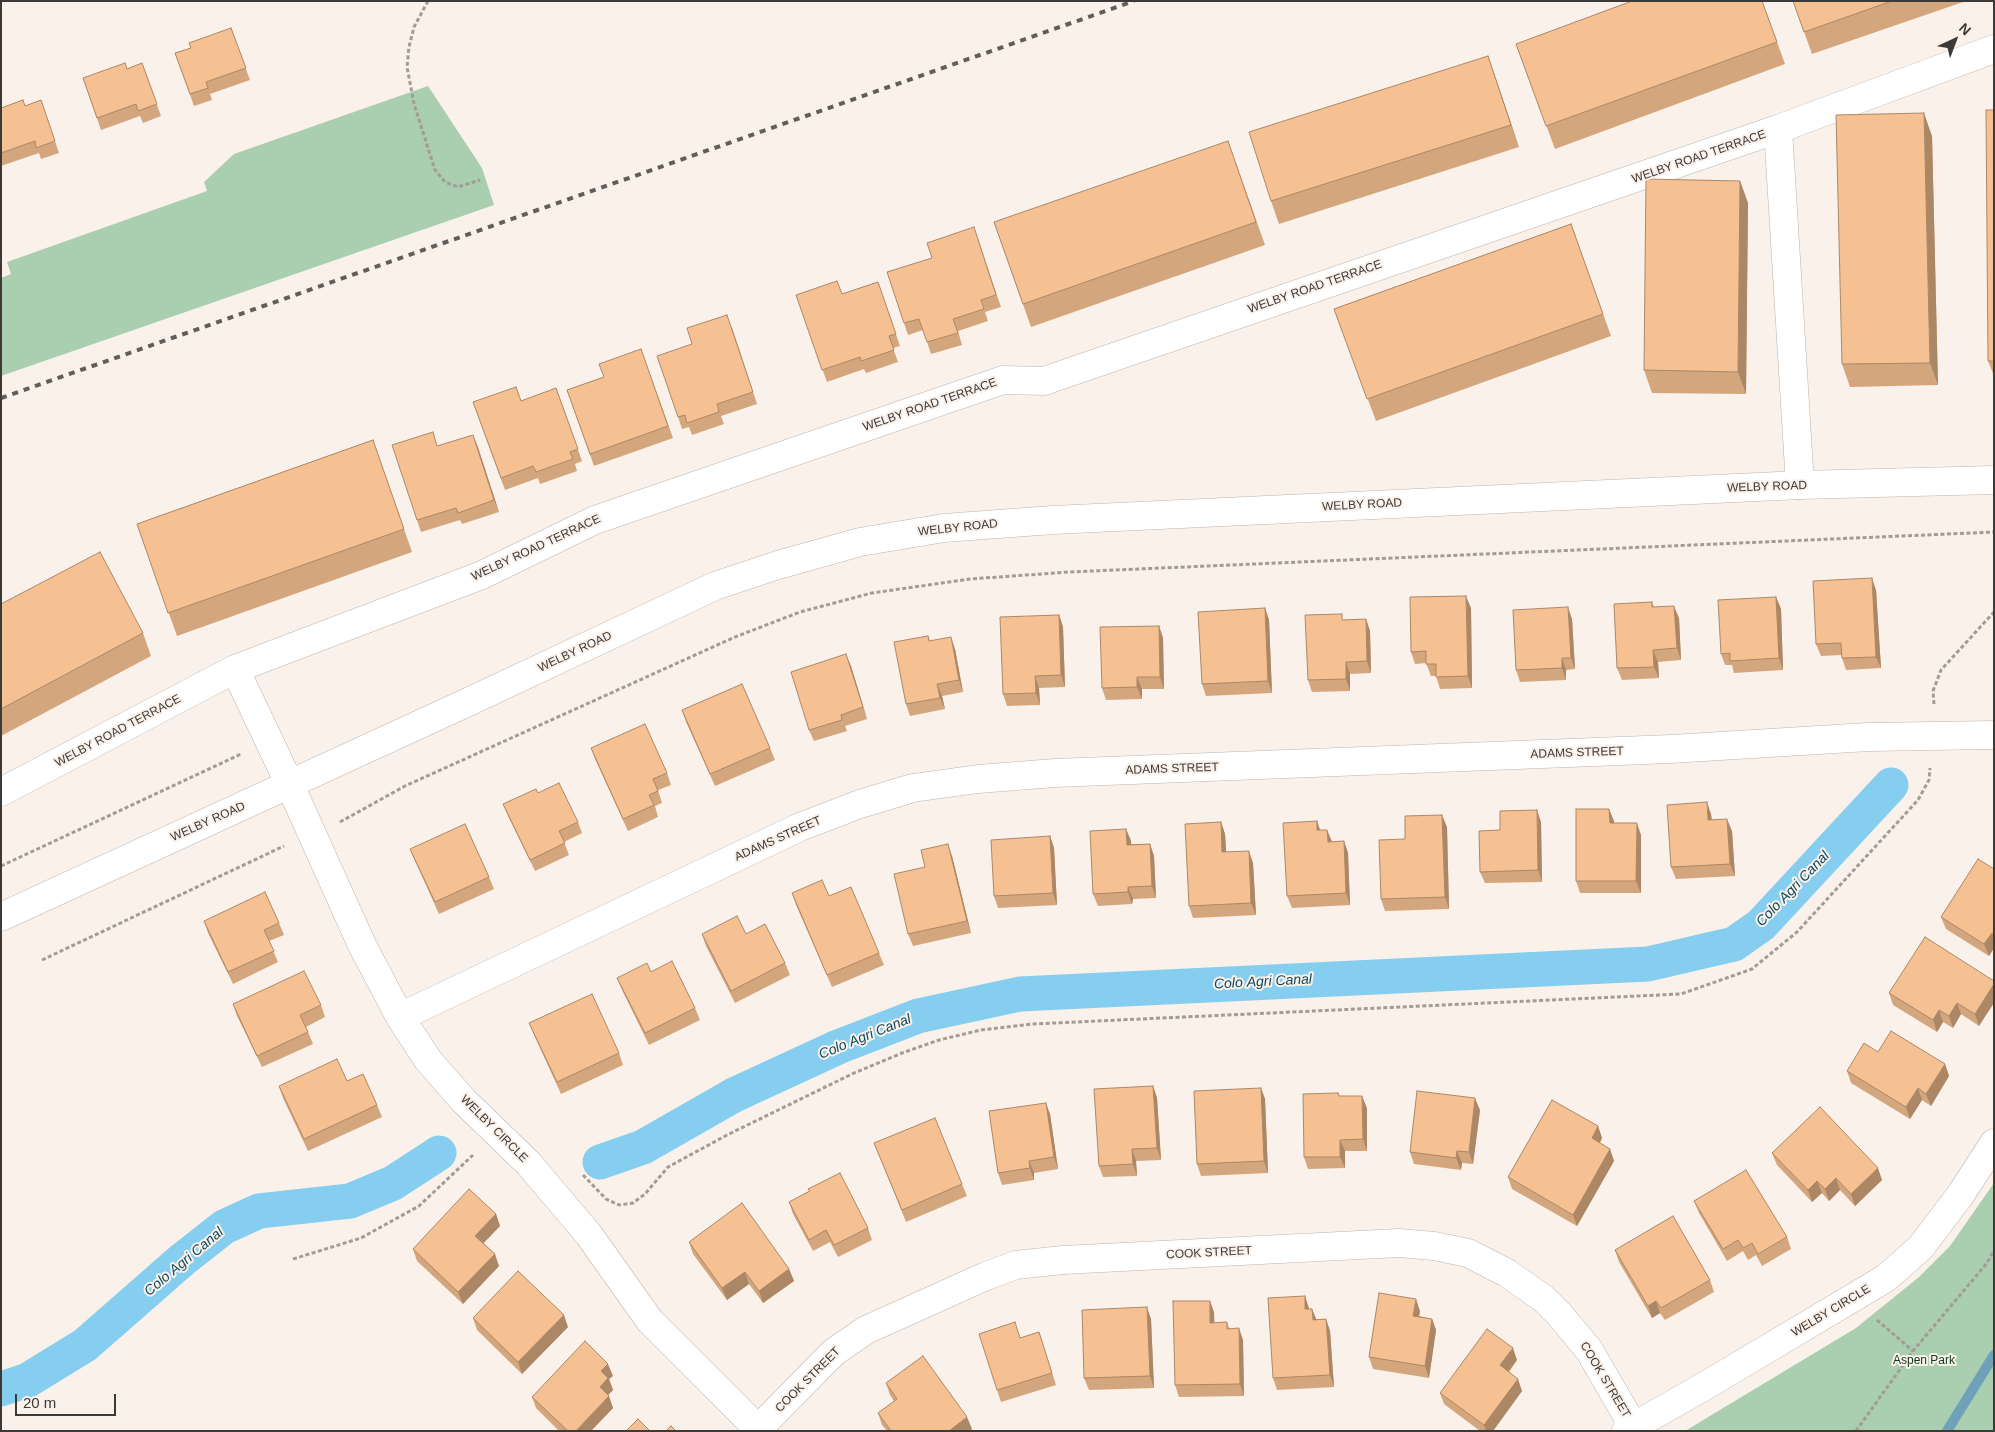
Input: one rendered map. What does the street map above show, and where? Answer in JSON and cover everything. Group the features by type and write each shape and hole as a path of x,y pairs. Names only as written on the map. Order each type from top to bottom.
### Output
{"street":[{"name":"WELBY ROAD TERRACE","path":"1,792 236,669 482,575 595,520 1003,380 1044,382 1778,129 1994,49"},
{"name":"WELBY ROAD TERRACE","path":"1778,129 1800,486"},
{"name":"WELBY ROAD","path":"1,917 715,586 778,565 860,542 944,528 1053,520 1800,486 1994,480"},
{"path":"236,669 290,784"},
{"name":"ADAMS STREET","path":"400,1018 800,827 860,804 913,788 978,778 1055,773 1671,749 1868,738 1994,735"},
{"name":"WELBY CIRCLE","path":"290,784 362,945 400,1018 428,1060 464,1101 530,1164 589,1235 650,1321 759,1430"},
{"name":"WELBY CIRCLE","path":"1629,1429 1886,1278 1921,1247 1961,1194 1994,1143"},
{"name":"COOK STREET","path":"759,1430 834,1352 866,1330 986,1276 1016,1265 1063,1260 1399,1243 1434,1246 1468,1253 1507,1273 1544,1300 1560,1315 1589,1350 1629,1429"}],"path":[{"path":"428,1 414,27 409,47 407,67 414,104 435,170 445,182 458,187 480,180"},
{"path":"353,816 405,786 735,637 800,612 872,593 970,579 1069,572 1994,532"},
{"path":"1934,707 1933,691 1941,670 1994,612"},
{"path":"1,866 269,741"},
{"path":"579,1172 606,1198 619,1205 633,1203 645,1194 668,1167 728,1135 854,1073 902,1053 939,1040 981,1030 1034,1024 1682,994 1752,969 1797,932 1924,793 1929,780 1930,765"},
{"path":"42,960 272,852"},
{"path":"293,1259 361,1238 419,1206 476,1152"},
{"path":"1856,1431 1912,1351 1987,1264 1994,1250"},
{"path":"1852,1299 1912,1351"}],"green space":[{"path":"428,86 482,168 494,205 1,376 1,278 11,274 7,262 207,191 204,182 234,154"},
{"name":"Aspen Park","path":"1994,1183 1994,1431 1685,1431 1856,1328 1919,1277 1950,1246"}],"building":[{"path":"1632,1 1762,1 1777,42 1546,126 1516,44"},
{"path":"1793,1 1892,1 1804,32"},
{"path":"231,28 246,68 206,82 208,88 190,94 175,53 191,48 189,43"},
{"path":"1488,56 1511,125 1271,201 1249,132"},
{"path":"125,63 127,69 142,63 157,104 138,111 136,104 97,118 83,78"},
{"path":"23,100 25,106 41,100 55,141 36,148 35,141 1,153 1,108"},
{"path":"1986,110 1994,110 1994,361 1988,361"},
{"path":"1924,113 1930,363 1842,364 1836,115"},
{"path":"1228,141 1256,222 1023,304 994,222"},
{"path":"1646,179 1740,181 1738,372 1644,370"},
{"path":"1571,224 1603,314 1367,399 1334,309"},
{"path":"974,227 996,295 981,300 984,309 953,319 958,333 927,342 919,319 904,323 887,272 932,258 927,243"},
{"path":"837,281 842,294 878,282 896,334 889,336 894,350 861,361 860,357 822,370 796,295"},
{"path":"727,315 753,392 717,404 719,412 687,423 685,415 678,417 657,356 692,344 687,328"},
{"path":"641,349 668,426 590,454 567,390 604,377 599,364"},
{"path":"516,387 521,401 556,388 578,449 570,452 573,459 536,472 533,466 501,478 473,402"},
{"path":"433,432 437,446 473,435 494,500 458,513 456,508 417,520 392,445"},
{"path":"373,440 404,529 168,613 137,524"},
{"path":"100,552 143,633 1,709 1,604"},
{"path":"1872,578 1876,657 1842,658 1841,643 1816,644 1813,581"},
{"path":"1466,596 1468,676 1436,677 1436,664 1426,664 1426,651 1411,652 1410,597"},
{"path":"1776,597 1779,658 1730,661 1730,653 1721,654 1718,600"},
{"path":"1652,602 1652,607 1674,606 1677,648 1653,650 1654,667 1617,668 1614,604"},
{"path":"1568,607 1571,658 1562,658 1562,668 1516,670 1513,610"},
{"path":"1265,608 1268,681 1202,684 1198,612"},
{"path":"1342,614 1342,620 1366,619 1367,661 1346,662 1346,679 1308,680 1305,615"},
{"path":"1059,615 1061,675 1035,676 1036,693 1003,694 1000,617"},
{"path":"1159,626 1160,677 1137,677 1137,687 1102,688 1100,627"},
{"path":"928,636 929,641 951,637 959,680 937,684 940,698 906,704 894,642"},
{"path":"846,654 863,707 841,715 842,720 809,730 791,672"},
{"path":"742,684 770,748 710,774 682,710"},
{"path":"645,724 667,773 653,779 658,791 649,795 654,805 623,819 591,748"},
{"path":"559,783 578,822 559,831 565,843 530,860 503,804 536,789 538,793"},
{"path":"1707,802 1708,820 1727,819 1730,864 1671,867 1667,805"},
{"path":"1576,809 1609,809 1610,823 1637,823 1636,881 1576,881"},
{"path":"1537,810 1538,870 1480,872 1479,831 1500,830 1500,811"},
{"path":"1442,815 1445,897 1381,899 1379,840 1405,839 1405,816"},
{"path":"1317,821 1317,830 1327,830 1328,842 1344,841 1346,893 1287,896 1283,823"},
{"path":"1221,822 1222,852 1249,851 1251,903 1189,906 1185,824"},
{"path":"465,824 489,877 435,902 410,849"},
{"path":"1126,829 1127,845 1150,844 1152,886 1128,887 1128,892 1093,894 1090,831"},
{"path":"1050,836 1053,893 994,896 991,840"},
{"path":"948,844 967,921 908,934 894,874 925,867 921,850"},
{"path":"1978,859 1994,869 1994,934 1992,933 1984,944 1941,917"},
{"path":"822,880 829,896 851,887 879,953 827,975 792,893"},
{"path":"265,892 279,923 264,930 274,951 228,972 204,921"},
{"path":"737,916 746,934 765,924 785,963 731,991 702,934"},
{"path":"1925,937 1994,981 1975,1014 1957,1003 1949,1016 1939,1010 1933,1020 1889,993"},
{"path":"672,961 695,1008 645,1033 617,978 647,963 651,972"},
{"path":"304,971 321,1005 300,1015 308,1032 257,1056 233,1004"},
{"path":"592,994 619,1053 557,1082 529,1023"},
{"path":"1891,1031 1945,1064 1926,1094 1918,1088 1906,1107 1847,1071 1864,1043 1878,1052"},
{"path":"337,1059 347,1081 363,1074 377,1105 304,1139 279,1086"},
{"path":"1153,1086 1157,1148 1132,1149 1133,1164 1099,1166 1094,1089"},
{"path":"1261,1088 1264,1161 1197,1164 1194,1091"},
{"path":"1417,1091 1475,1098 1469,1152 1457,1151 1456,1158 1410,1152"},
{"path":"1338,1093 1339,1096 1362,1096 1363,1139 1340,1140 1340,1157 1304,1157 1303,1094"},
{"path":"1552,1100 1598,1126 1592,1138 1610,1149 1573,1215 1508,1177"},
{"path":"1046,1103 1054,1157 1029,1161 1030,1168 998,1173 989,1111"},
{"path":"1820,1107 1878,1168 1851,1194 1836,1178 1825,1189 1817,1181 1808,1190 1772,1153"},
{"path":"935,1118 962,1184 902,1210 874,1143"},
{"path":"1746,1170 1787,1237 1758,1254 1752,1243 1743,1248 1738,1240 1723,1249 1694,1201"},
{"path":"840,1173 868,1228 834,1245 826,1230 809,1240 789,1202 810,1191 808,1189"},
{"path":"469,1189 496,1214 475,1236 495,1254 458,1292 413,1249"},
{"path":"742,1203 789,1269 759,1291 745,1272 722,1288 689,1242"},
{"path":"1673,1216 1710,1280 1661,1308 1656,1301 1648,1306 1615,1250"},
{"path":"518,1271 564,1315 518,1362 473,1318"},
{"path":"1379,1293 1416,1299 1413,1316 1432,1319 1425,1366 1369,1357"},
{"path":"1305,1296 1305,1309 1312,1309 1313,1320 1326,1319 1330,1375 1273,1378 1268,1298"},
{"path":"1173,1301 1210,1301 1210,1323 1227,1322 1227,1329 1239,1328 1240,1384 1175,1385"},
{"path":"1147,1307 1150,1376 1084,1378 1082,1310"},
{"path":"1015,1322 1020,1338 1039,1332 1052,1373 997,1390 979,1334"},
{"path":"1487,1329 1513,1348 1500,1365 1518,1379 1484,1425 1440,1393"},
{"path":"585,1341 608,1364 601,1371 608,1378 600,1387 609,1396 576,1431 568,1431 532,1397"},
{"path":"923,1356 967,1417 949,1431 891,1431 878,1413 897,1399 886,1383"},
{"path":"638,1419 650,1431 626,1431"},
{"path":"671,1426 676,1431 666,1431"}],"waterway":[{"name":"Colo Agri Canal","path":"600,1162 643,1147 734,1095 838,1047 918,1016 1020,994 1648,964 1734,944 1761,925 1891,785"},
{"name":"Colo Agri Canal","path":"1,1389 28,1380 85,1345 182,1260 224,1227 259,1211 350,1201 393,1183 439,1153"},
{"path":"1947,1431 1994,1355"}],"railway":[{"path":"1,398 1134,1"}]}
